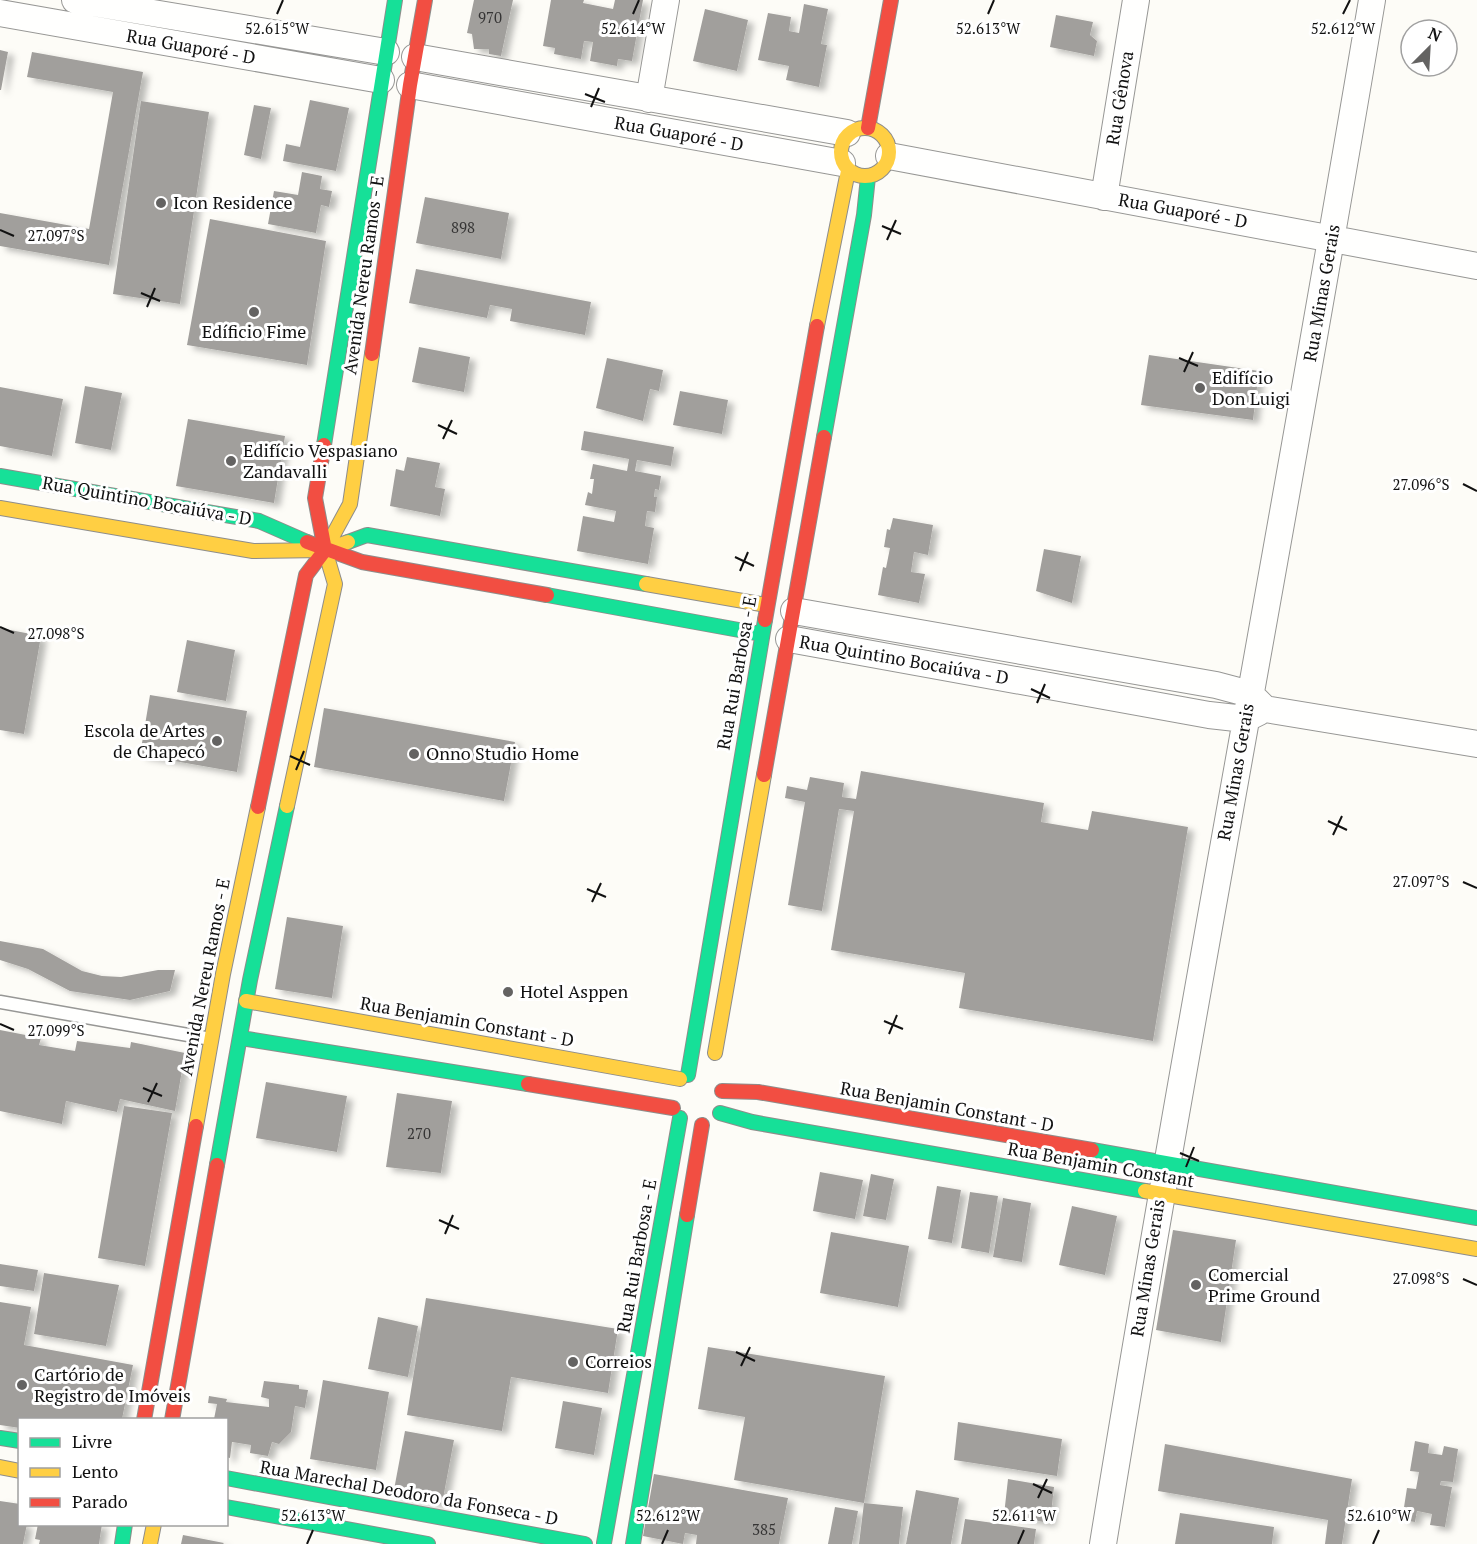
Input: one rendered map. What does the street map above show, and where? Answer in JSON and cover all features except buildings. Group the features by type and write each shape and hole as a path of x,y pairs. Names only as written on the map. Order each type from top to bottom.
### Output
{"street":[{"name":"Rua Guaporé - D","path":"75,0 386,52"},
{"name":"Avenida Nereu Ramos - E","path":"172,1418 246,1001 335,584 325,549 315,498 395,0"},
{"name":"Avenida Nereu Ramos - E","path":"144,1418 211,1039 306,575 325,549 350,504 410,85 425,0"},
{"path":"649,99 666,0"},
{"path":"857,131 884,138 889,156 886,166 868,177 858,176 845,167 840,153 857,131 891,0"},
{"name":"Rua Gênova","path":"1104,196 1136,0"},
{"name":"Rua Minas Gerais","path":"1103,1544 1160,1194 1253,708 1372,0"},
{"name":"Rua Guaporé - D","path":"0,13 381,80"},
{"path":"312,68 316,40"},
{"name":"Rua Guaporé - D","path":"415,57 802,126 857,131"},
{"path":"499,102 504,73"},
{"name":"Rua Guaporé - D","path":"410,85 845,167"},
{"name":"Rua Guaporé - D","path":"889,156 1477,266"},
{"name":"Rua Rui Barbosa - E","path":"684,1077 845,167"},
{"path":"713,1078 684,1077 672,1092 676,1113 686,1123 702,1125 720,1113 723,1106 713,1078 864,215 868,177"},
{"name":"Rua Quintino Bocaiúva - D","path":"0,476 259,520 325,549 362,562 761,634"},
{"name":"Rua Quintino Bocaiúva - D","path":"0,508 253,551 325,549 367,535 766,605"},
{"name":"Rua Quintino Bocaiúva - D","path":"794,611 1216,686 1253,708"},
{"name":"Rua Quintino Bocaiúva - D","path":"789,639 1099,695 1253,708 1477,744"},
{"path":"1099,695 1104,665"},
{"name":"Rua Benjamin Constant - D","path":"246,1001 305,1030 676,1113"},
{"name":"Rua Benjamin Constant - D","path":"241,1038 305,1030 684,1077"},
{"name":"Rua Benjamin Constant - D","path":"713,1078 928,1137 1166,1164"},
{"name":"Rua Rui Barbosa - E","path":"603,1543 676,1113"},
{"name":"Rua Benjamin Constant","path":"720,1113 752,1122 928,1137 1160,1194 1397,1220 1477,1218"},
{"path":"633,1544 702,1125"},
{"name":"Rua Benjamin Constant","path":"1166,1164 1397,1220 1477,1250"},
{"path":"0,1438 18,1441"},
{"path":"0,1467 18,1471"},
{"name":"Rua Marechal Deodoro da Fonseca - D","path":"228,1478 585,1544"},
{"path":"228,1507 387,1540 429,1544"},
{"path":"122,1544 125,1526"},
{"path":"150,1544 154,1526"},
{"path":"603,1543 614,1541 626,1544"}],"lane":[{"path":"0,1002 211,1039"}],"traffic: fast":[{"path":"324,445 395,0"},
{"path":"824,437 864,215 868,177"},
{"path":"0,476 259,521 307,542"},
{"path":"348,542 367,535 646,584"},
{"path":"547,595 761,634"},
{"path":"688,1075 765,620"},
{"path":"217,1165 250,980 287,806"},
{"path":"241,1038 528,1084"},
{"path":"720,1113 752,1122 1145,1191"},
{"path":"604,1543 680,1118"},
{"path":"1092,1150 1477,1218"},
{"path":"633,1544 687,1215"},
{"path":"0,1438 18,1441"},
{"path":"228,1478 585,1544"},
{"path":"228,1507 428,1544"},
{"path":"122,1544 125,1526"}],"traffic: slow":[{"path":"860,128 870,128 885,138 889,152 888,161 879,172 870,176 860,176 845,166 841,157 841,147 851,132 860,128"},
{"path":"817,326 848,171"},
{"path":"287,806 335,584 325,550 350,504 372,354"},
{"path":"0,508 253,551 325,550 348,542"},
{"path":"646,584 766,605"},
{"path":"715,1053 764,775"},
{"path":"196,1126 223,974 258,807"},
{"path":"246,1001 680,1079"},
{"path":"1145,1191 1477,1249"},
{"path":"0,1467 18,1471"},
{"path":"150,1544 154,1526"}],"traffic: jam":[{"path":"372,354 410,85 425,0"},
{"path":"868,128 891,0"},
{"path":"765,620 817,326"},
{"path":"764,775 824,437"},
{"path":"258,807 306,575 325,550 315,498 324,445"},
{"path":"307,542 362,562 547,595"},
{"path":"528,1084 673,1108"},
{"path":"722,1091 758,1092 1092,1150"},
{"path":"687,1215 702,1125"},
{"path":"144,1418 196,1126"},
{"path":"172,1418 217,1165"}],"place":[{"name":"Icon Residence","path":"161,203"},
{"name":"Edíficio Fime","path":"254,312"},
{"name":"Edifício Don Luigi","path":"1200,388"},
{"name":"Edifício Vespasiano Zandavalli","path":"231,461"},
{"name":"Escola de Artes de Chapecó","path":"217,741"},
{"name":"Onno Studio Home","path":"414,754"},
{"name":"Hotel Asppen","path":"508,992"},
{"name":"Comercial Prime Ground","path":"1196,1285"},
{"name":"Correios","path":"573,1362"},
{"name":"Cartório de Registro de Imóveis","path":"22,1385"}]}
